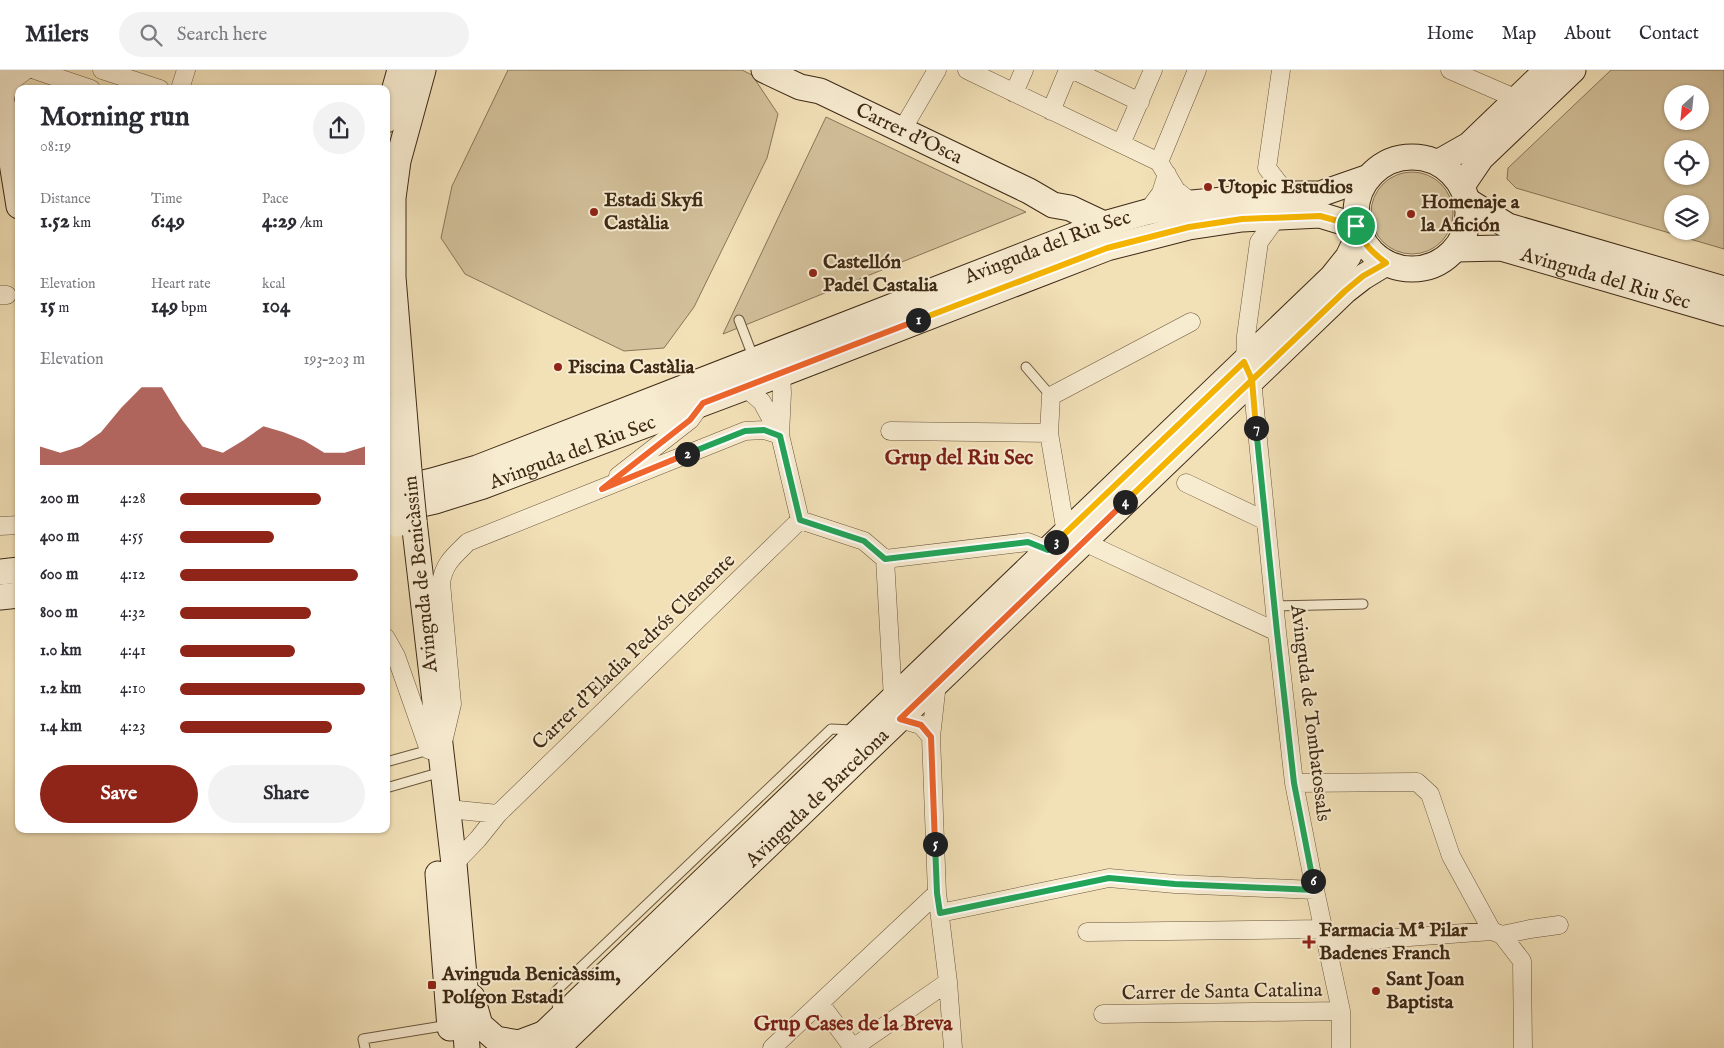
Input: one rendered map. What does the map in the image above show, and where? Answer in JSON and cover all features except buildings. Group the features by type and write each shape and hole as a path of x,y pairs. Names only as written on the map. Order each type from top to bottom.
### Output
{"main road":[{"path":"1,70 1,98 15,160"},
{"path":"390,106 400,70"},
{"name":"Avinguda de Benicàssim","path":"423,70 398,161 393,198 396,479 399,519 435,751 448,809 465,986 464,1003 467,1048"},
{"path":"1439,162 1469,145 1547,70"},
{"path":"1465,193 1439,162 1413,156 1386,161 1366,178 1356,201 1358,230 1370,251 1386,263 1411,269 1436,264 1456,249 1467,226 1465,193 1481,158 1573,70"},
{"name":"Carrer d'Osca","path":"768,71 800,88 820,91 1053,204 1070,208 1104,224"},
{"name":"Avinguda del Riu Sec","path":"396,479 432,481 477,468 1104,224 1147,212 1192,203 1287,194 1320,194 1366,178"},
{"name":"Avinguda del Riu Sec","path":"1465,193 1508,226 1724,289"},
{"path":"1047,245 1053,204"},
{"name":"Avinguda del Riu Sec","path":"399,519 435,501 483,486 781,374 1107,248 1189,227 1242,219 1320,216 1358,230"},
{"name":"Avinguda de Barcelona","path":"1248,371 1272,326 1332,277 1348,257 1358,230"},
{"name":"Avinguda del Riu Sec","path":"1456,249 1501,248 1724,313"},
{"name":"Avinguda de Barcelona","path":"547,1037 861,730 937,683 1075,538 1248,371 1363,276 1386,263"},
{"name":"Avinguda de Benicàssim","path":"390,435 396,479"},
{"name":"Avinguda de Barcelona","path":"465,986 474,1002 480,1025 496,1039 519,1043 547,1037 896,709 1048,550 1075,538"},
{"path":"0,572 15,570"},
{"path":"0,596 15,595"},
{"name":"Avinguda de Benicàssim","path":"435,751 431,775 450,1037"}],"street":[{"path":"102,70 148,85"},
{"path":"181,85 186,70"},
{"path":"902,130 937,70"},
{"path":"967,70 1122,144 1163,168 1176,190 1192,203"},
{"path":"1014,93 1024,70"},
{"path":"1051,110 1068,70"},
{"path":"1072,70 1107,78 1140,102"},
{"path":"1122,144 1153,70"},
{"name":"Avinguda del Riu Sec","path":"1147,212 1162,193 1163,168 1197,70"},
{"path":"1281,70 1267,168 1287,194"},
{"path":"1450,70 1517,99"},
{"path":"1,98 13,80 36,71 79,85"},
{"path":"1242,219 1259,242 1277,217"},
{"name":"Avinguda de Tombatossals","path":"1259,242 1246,336 1248,371 1294,783 1314,890 1341,1011 1341,1048"},
{"path":"1250,307 1272,326"},
{"path":"1191,322 1050,396 1049,433 1075,538 1277,632"},
{"name":"Avinguda de Barcelona","path":"1246,336 1272,326"},
{"path":"780,436 781,374"},
{"path":"745,387 762,402 780,436 800,520 864,541 885,559 896,709 921,725 931,737"},
{"path":"602,489 690,420 703,403"},
{"path":"602,489 745,431 764,430 780,436"},
{"path":"890,431 1049,433"},
{"path":"1186,483 1266,521"},
{"name":"Avinguda de Benicàssim","path":"435,751 452,704 441,583 443,571 450,559 468,542 602,489"},
{"name":"Carrer d'Eladia Pedrós Clemente","path":"454,864 478,839 498,814 800,520"},
{"path":"0,526 15,525"},
{"path":"885,559 1028,542 1048,550"},
{"path":"390,645 435,751"},
{"path":"937,683 931,737 937,893 948,982 953,1048"},
{"path":"1294,783 1417,782 1430,794 1451,856 1497,933 1522,961 1523,1048"},
{"path":"448,809 498,814"},
{"path":"940,913 1109,878 1175,884 1314,890"},
{"path":"772,1048 937,893"},
{"path":"1087,932 1324,936 1497,933 1559,925"},
{"path":"820,1003 853,1048 948,982"},
{"name":"Carrer de Santa Catalina","path":"1104,1014 1341,1011"}],"lane":[{"path":"739,320 754,359"},
{"path":"1026,367 1050,396"},
{"path":"1274,606 1363,604"},
{"path":"390,758 435,751"},
{"path":"390,787 431,775"},
{"path":"365,1048 363,1039 450,1037"}],"shaded area":[{"name":"Estadi Skyfi Castàlia","path":"508,70 742,70 752,75 778,114 767,158 694,307 664,348 624,351 465,274 441,238 452,186"},
{"path":"1611,70 1724,70 1724,249 1693,240 1709,240 1709,195 1664,195 1664,231 1516,188 1507,179 1508,168"},
{"name":"Castellón Padel Castalia","path":"826,117 1026,212 723,334"},
{"path":"1412,172 1428,175 1441,184 1450,197 1453,213 1450,229 1441,242 1428,251 1412,254 1396,251 1383,242 1374,229 1371,213 1374,197 1383,184 1396,175"}],"place":[{"name":"Utopic Estudios","path":"1208,187"},
{"name":"Estadi Skyfi Castàlia","path":"594,212"},
{"name":"Homenaje a la Afición","path":"1411,214"},
{"name":"Castellón Padel Castalia","path":"813,273"},
{"name":"Piscina Castàlia","path":"558,367"},
{"name":"Farmacia Mª Pilar Badenes Franch","path":"1309,942"},
{"name":"Avinguda Benicàssim, Polígon Estadi","path":"432,985"},
{"name":"Sant Joan Baptista","path":"1376,991"}],"district":[{"name":"Grup del Riu Sec","path":"959,458"},
{"name":"Grup Cases de la Breva","path":"853,1024"}],"route":[{"path":"1356,226 1320,216 1242,219 1189,227 1107,248 703,403 690,420 602,489 745,431 764,430 780,436 800,520 864,541 885,559 1028,542 1048,550 1244,362 1252,380 900,719 921,725 931,737 937,893 940,913 1109,878 1175,884 1314,890 1294,783 1252,380 1345,291 1363,276 1386,263 1370,251 1356,226"}]}
